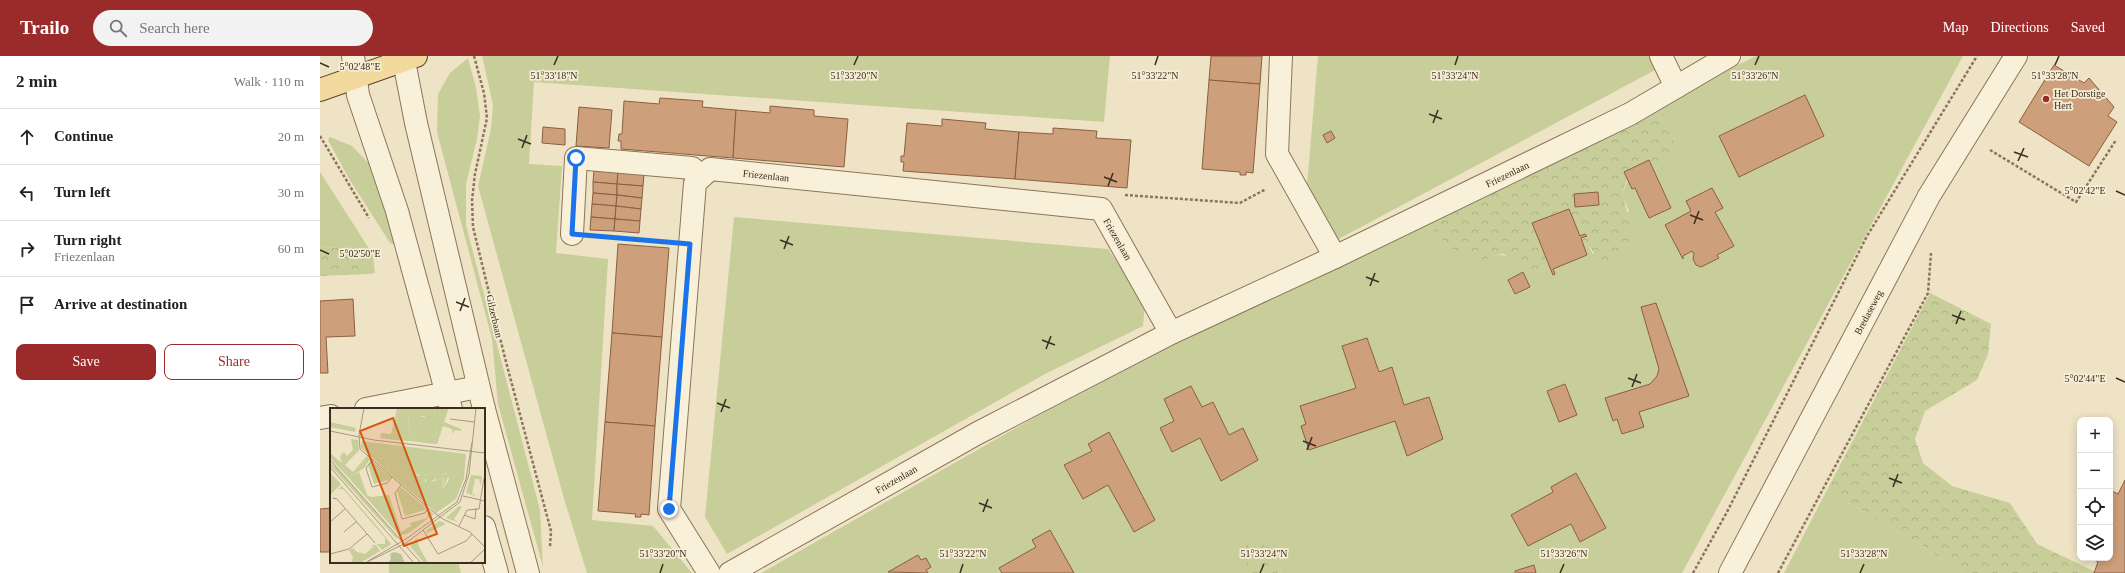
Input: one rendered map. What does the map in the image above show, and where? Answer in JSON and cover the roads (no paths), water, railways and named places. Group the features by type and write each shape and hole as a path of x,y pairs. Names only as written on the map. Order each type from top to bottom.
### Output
{"main road":[{"path":"320,90 354,66 408,58"}],"street":[{"path":"1281,56 1277,154 1335,257"},
{"path":"1661,56 1676,87"},
{"name":"Friezenlaan","path":"730,573 976,434 1171,333 1335,257 1630,114 1729,56"},
{"name":"Bredaseweg","path":"1730,573 1929,196 2016,56"},
{"path":"408,58 416,123 484,408"},
{"path":"354,66 358,95 397,211 449,401"},
{"path":"572,234 576,158 692,168 701,177 695,184 669,509 709,573"},
{"name":"Friezenlaan","path":"701,177 710,169 1101,209 1171,333"},
{"path":"376,408 449,401 478,387"},
{"path":"485,413 528,573"},
{"path":"320,418 330,416"},
{"path":"485,531 497,573"}],"place":[{"name":"Het Dorstige Hert","path":"2046,99"}]}
